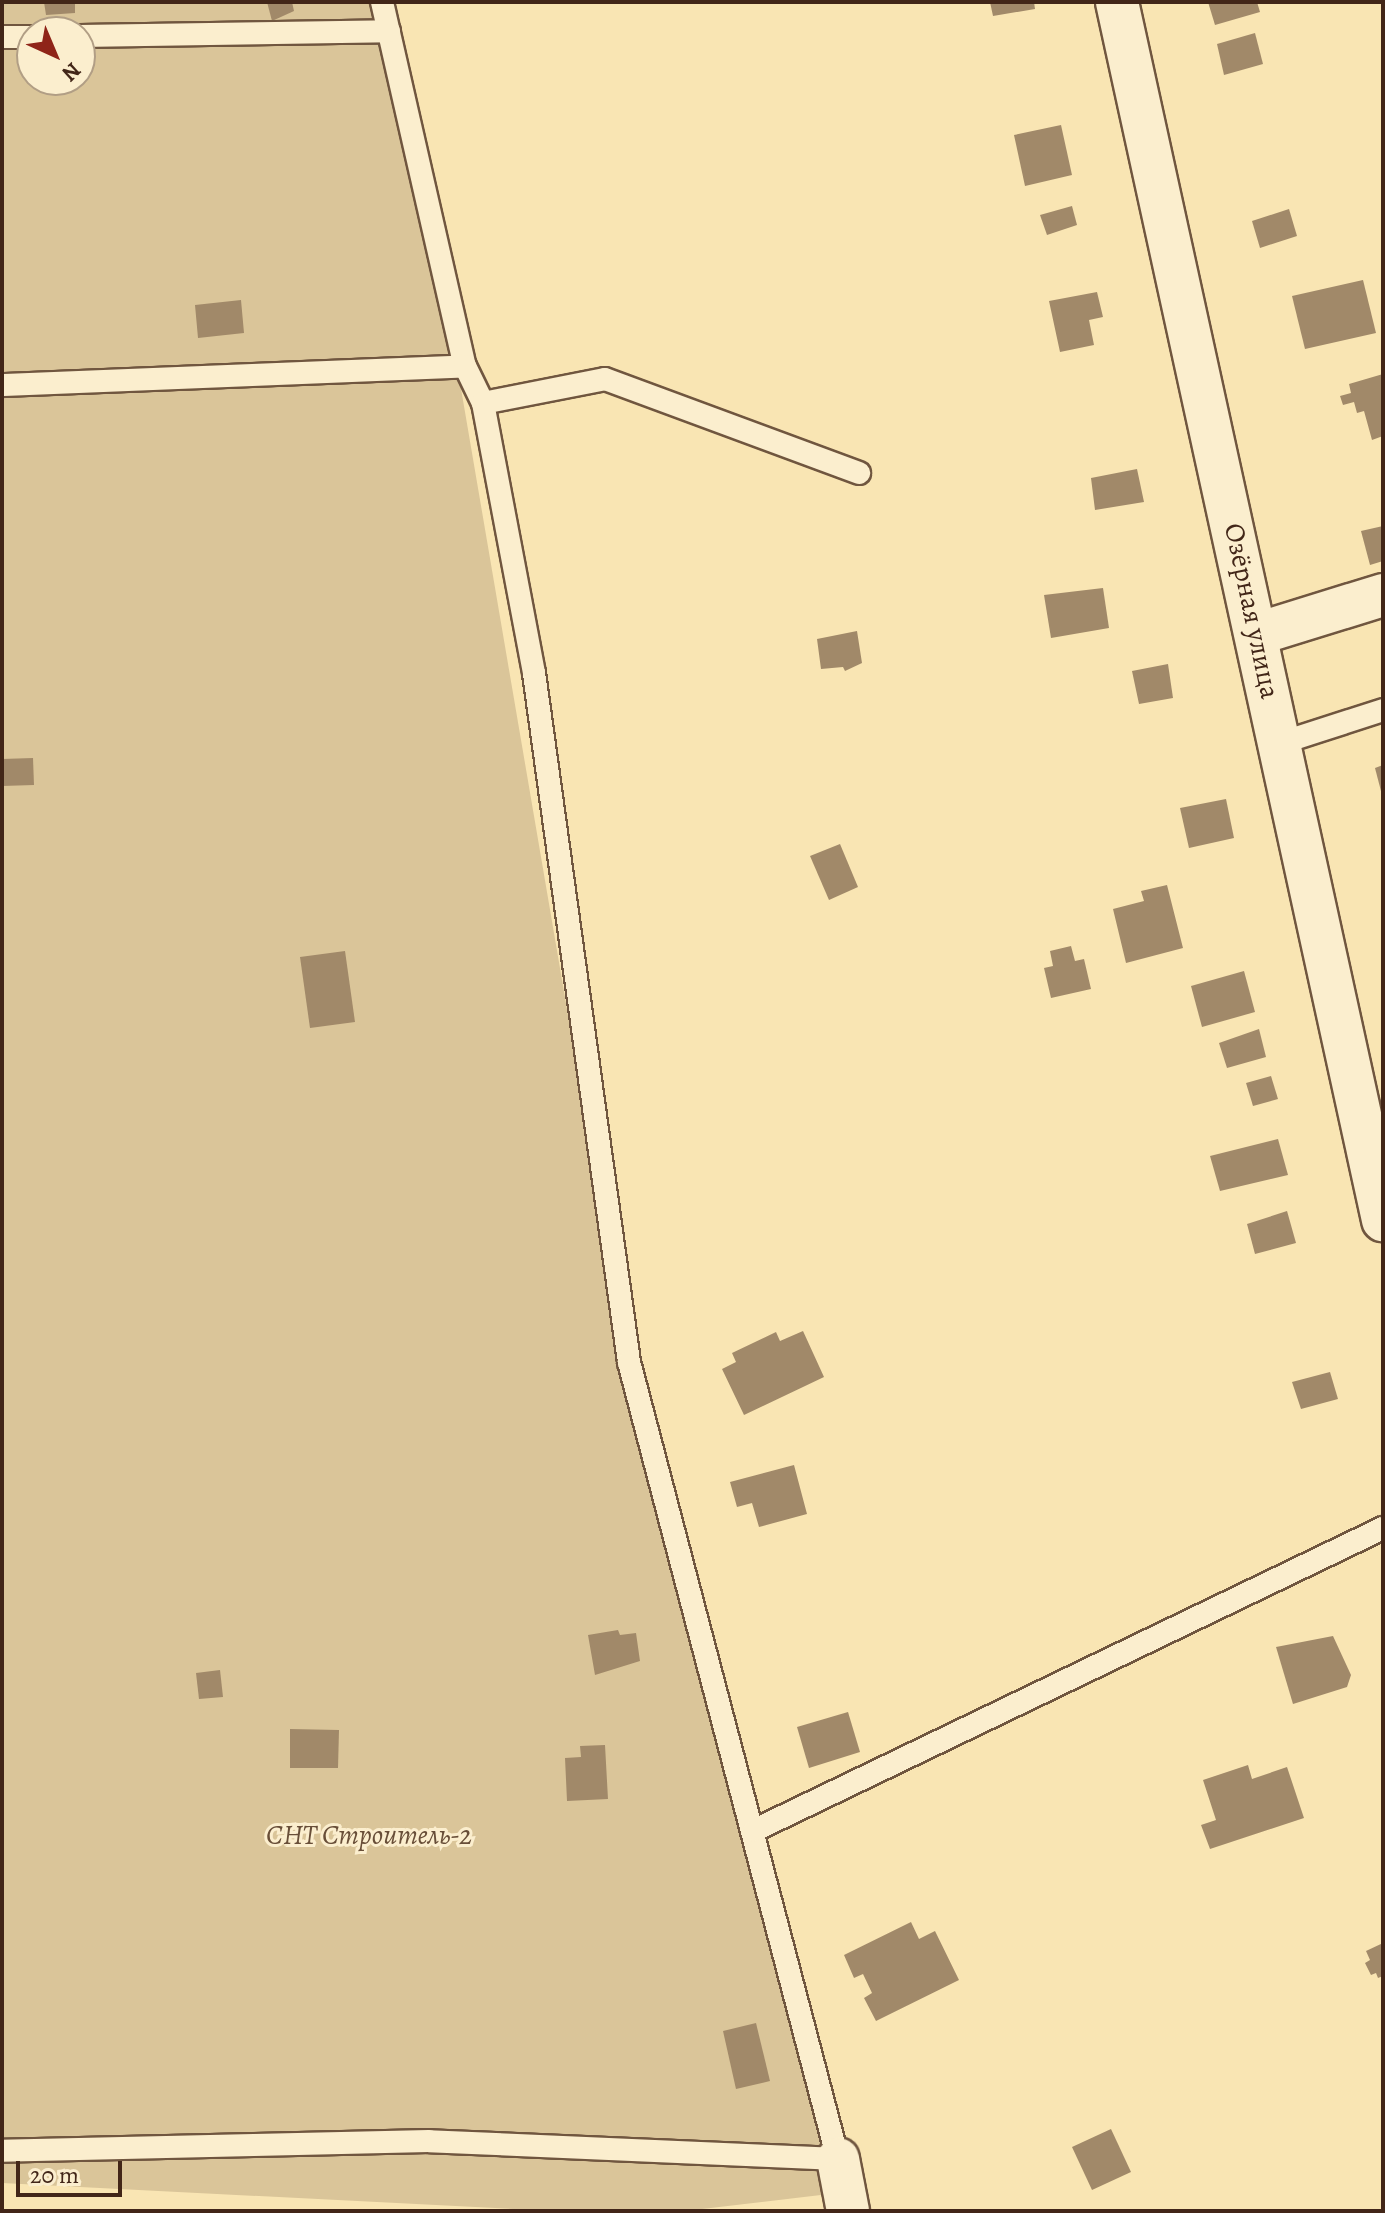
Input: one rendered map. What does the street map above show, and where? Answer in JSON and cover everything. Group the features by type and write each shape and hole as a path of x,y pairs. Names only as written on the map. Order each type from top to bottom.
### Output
{"street":[{"name":"Озёрная улица","path":"1117,2 1383,1220"},
{"path":"1257,634 1383,595"},
{"path":"838,2159 848,2211"}],"lane":[{"path":"2,2151 429,2141 838,2159 755,1830 710,1679 629,1362 534,673 483,403 465,366 382,2"},
{"path":"96,36 389,31"},
{"path":"2,385 465,366"},
{"path":"483,403 605,379 859,473"},
{"path":"1281,743 1383,710"},
{"path":"755,1830 1383,1528"}],"green space":[{"name":"СНТ Строитель-2","path":"2,2 387,2 458,371 630,1378 846,2192 685,2211 553,2211 2,2183"}],"building":[{"path":"44,2 75,2 75,13 46,15"},
{"path":"267,2 292,2 294,11 272,21"},
{"path":"990,2 1034,2 1035,9 993,16"},
{"path":"1208,2 1257,2 1260,12 1215,25"},
{"path":"1255,33 1263,64 1224,75 1217,44"},
{"path":"1061,125 1072,175 1025,186 1014,135"},
{"path":"1072,206 1077,225 1047,235 1040,215"},
{"path":"1289,209 1297,236 1260,248 1252,221"},
{"path":"1363,280 1376,333 1305,349 1292,296"},
{"path":"1097,292 1103,317 1089,320 1094,345 1060,352 1049,301"},
{"path":"241,300 244,333 198,338 195,305"},
{"path":"1383,374 1383,436 1372,440 1364,411 1357,413 1354,402 1343,405 1340,396 1351,393 1349,384"},
{"path":"1137,469 1144,502 1095,510 1091,478"},
{"path":"1383,526 1383,561 1370,565 1361,531"},
{"path":"1103,588 1109,628 1051,638 1044,595"},
{"path":"857,631 862,663 845,671 843,667 821,669 817,639"},
{"path":"1168,664 1173,698 1139,704 1132,671"},
{"path":"33,758 34,785 2,786 2,759"},
{"path":"1383,765 1383,795 1382,795 1375,768"},
{"path":"1226,799 1234,838 1189,848 1180,808"},
{"path":"840,844 858,887 829,900 810,856"},
{"path":"1167,885 1183,948 1126,963 1113,909 1144,901 1141,891"},
{"path":"1071,946 1075,961 1084,959 1091,989 1051,998 1044,968 1053,966 1050,951"},
{"path":"345,951 355,1022 310,1028 300,957"},
{"path":"1244,971 1255,1012 1202,1027 1191,986"},
{"path":"1259,1029 1266,1057 1227,1068 1219,1043"},
{"path":"1271,1076 1278,1099 1253,1106 1246,1083"},
{"path":"1278,1139 1288,1175 1220,1191 1210,1156"},
{"path":"1287,1211 1296,1243 1255,1254 1247,1224"},
{"path":"803,1331 824,1377 744,1415 722,1369 736,1362 732,1353 776,1332 780,1341"},
{"path":"1330,1372 1338,1399 1301,1409 1292,1382"},
{"path":"794,1465 807,1514 759,1527 752,1503 737,1507 730,1482"},
{"path":"618,1630 620,1635 636,1633 640,1661 595,1675 588,1635"},
{"path":"1333,1636 1351,1675 1347,1687 1293,1704 1276,1647"},
{"path":"220,1670 223,1697 199,1699 196,1673"},
{"path":"848,1712 860,1752 809,1768 797,1727"},
{"path":"290,1729 339,1730 338,1768 290,1768"},
{"path":"605,1745 608,1799 567,1801 565,1758 581,1757 580,1746"},
{"path":"1248,1765 1252,1779 1287,1767 1304,1818 1210,1849 1201,1825 1216,1820 1203,1780"},
{"path":"911,1922 919,1939 935,1931 959,1980 876,2021 864,1998 872,1993 863,1974 854,1978 844,1955"},
{"path":"1383,1943 1383,1976 1378,1978 1376,1973 1371,1975 1365,1963 1370,1960 1366,1951"},
{"path":"756,2023 770,2081 736,2089 723,2031"},
{"path":"1111,2129 1131,2172 1092,2190 1072,2147"}]}
